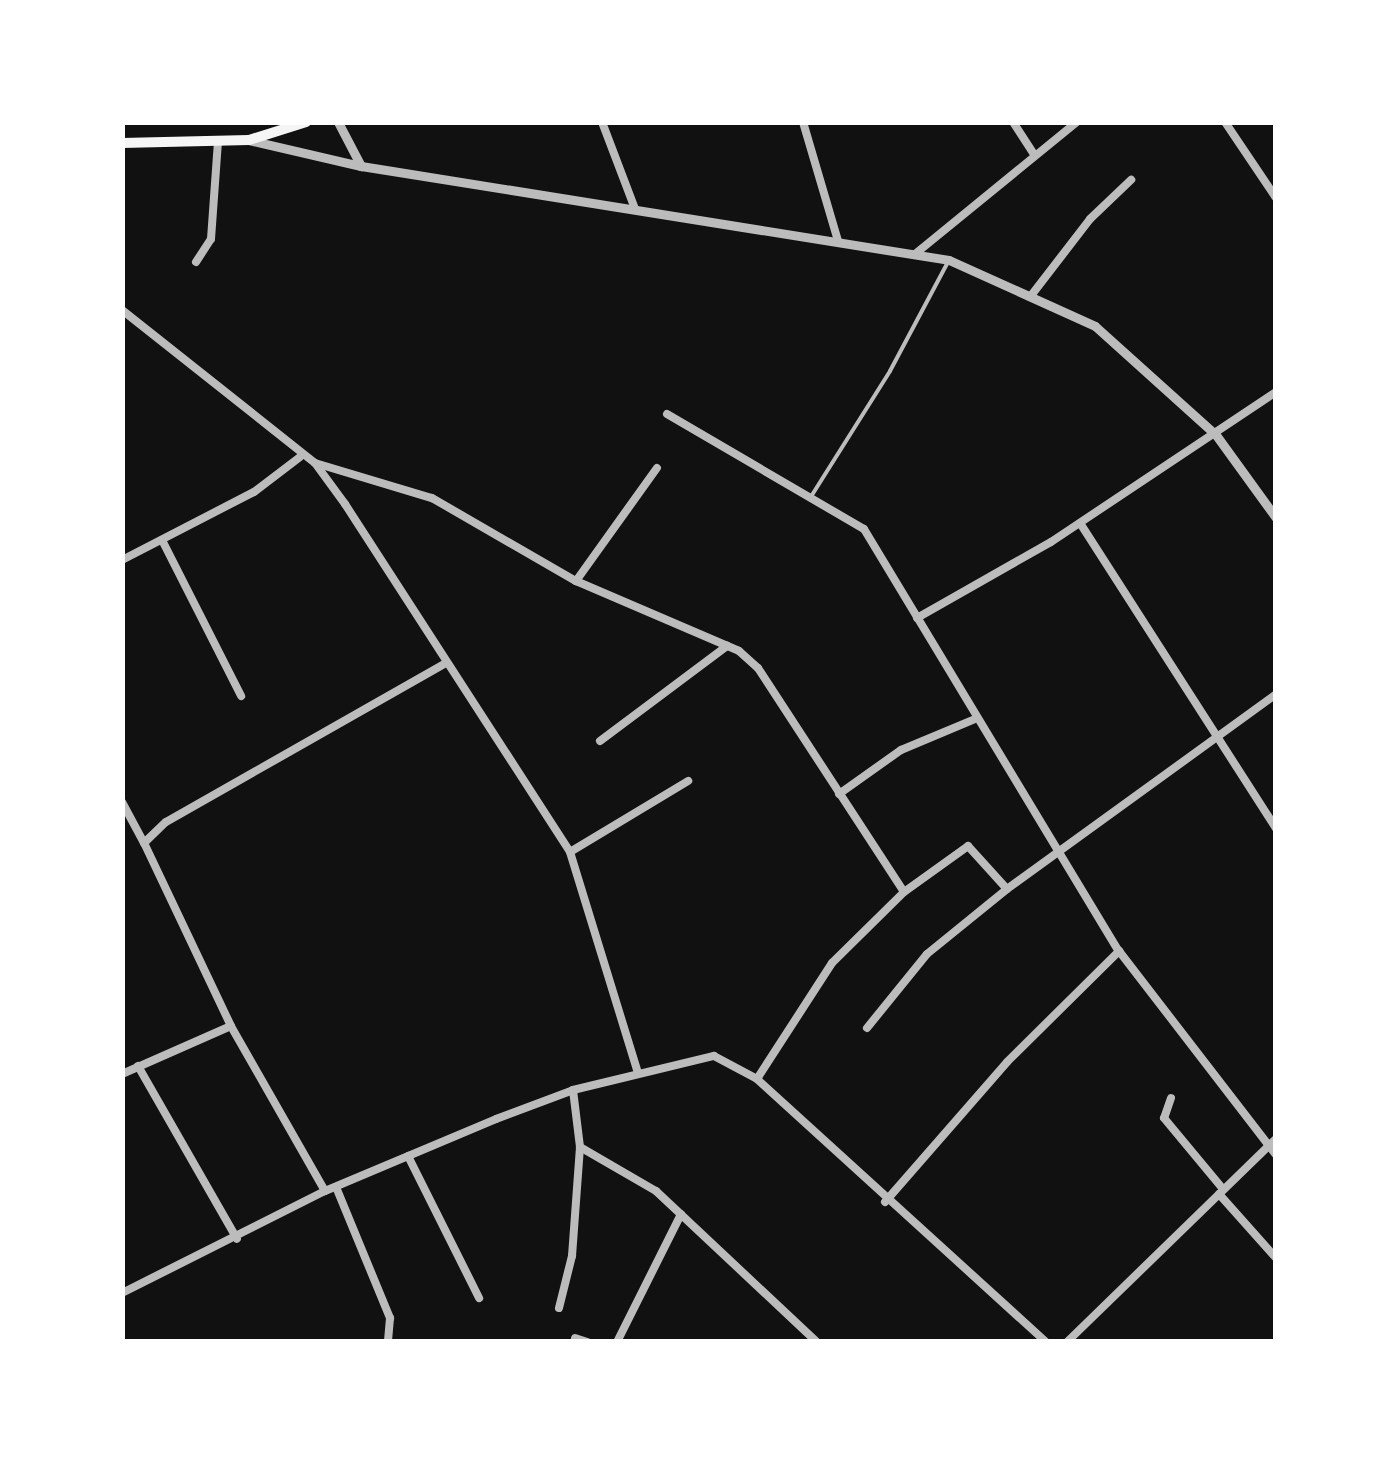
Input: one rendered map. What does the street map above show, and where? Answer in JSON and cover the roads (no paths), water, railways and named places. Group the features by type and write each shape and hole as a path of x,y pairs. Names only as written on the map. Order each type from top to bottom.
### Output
{"main road":[{"path":"122,142 249,140 306,122"}],"street":[{"path":"338,122 361,166"},
{"path":"602,122 617,147 636,209"},
{"path":"803,122 838,241"},
{"path":"1013,122 1033,153"},
{"path":"915,254 1033,153 1076,122"},
{"path":"1224,122 1276,198"},
{"path":"249,140 361,166 949,260 1094,326 1216,434 1276,518"},
{"path":"196,262 211,239 218,142"},
{"path":"1030,297 1090,219 1131,180"},
{"path":"122,310 300,456 432,498 576,581 727,646 758,668 904,892"},
{"path":"917,618 1080,524 1276,392"},
{"path":"667,414 812,494 864,529 1054,851 1119,951 1276,1155"},
{"path":"122,560 254,492 300,456"},
{"path":"315,463 570,852 638,1072"},
{"path":"576,581 657,468"},
{"path":"1080,524 1212,736 1276,828"},
{"path":"162,540 241,696"},
{"path":"600,741 727,646"},
{"path":"144,844 166,822 446,663"},
{"path":"866,1028 927,954 1006,888 1212,736 1276,694"},
{"path":"839,794 901,750 975,719"},
{"path":"570,852 688,782"},
{"path":"122,802 230,1026 325,1191"},
{"path":"757,1079 832,963 904,892 968,846 1006,888"},
{"path":"884,1202 1008,1062 1119,951"},
{"path":"122,1074 230,1026"},
{"path":"122,1293 237,1239 325,1191 408,1156 573,1090 714,1056 757,1079 884,1202 1046,1342"},
{"path":"138,1066 237,1239"},
{"path":"560,1308 572,1256 580,1147 573,1090"},
{"path":"1172,1098 1164,1118 1276,1258"},
{"path":"1067,1342 1276,1139"},
{"path":"580,1147 626,1169 682,1214 818,1342"},
{"path":"408,1156 479,1298"},
{"path":"336,1187 390,1318 388,1342"},
{"path":"617,1342 682,1214"},
{"path":"575,1338 586,1342"}],"lane":[{"path":"812,494 890,370 949,260"}]}
